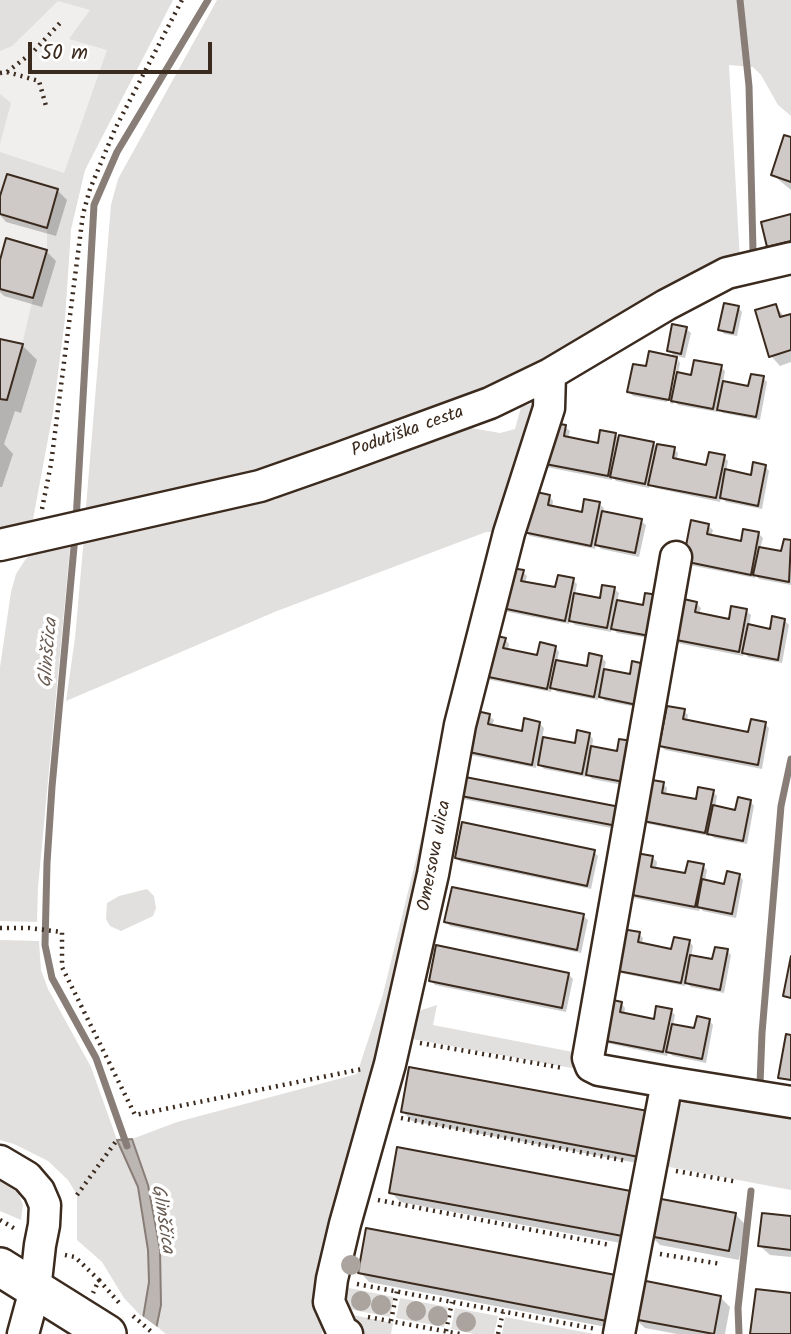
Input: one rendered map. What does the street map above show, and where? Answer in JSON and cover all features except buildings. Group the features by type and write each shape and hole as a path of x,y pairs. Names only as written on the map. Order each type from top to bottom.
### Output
{"street":[{"name":"Podutiška cesta","path":"0,545 260,485 490,403 550,374 666,305 727,273 791,258"},
{"name":"Omersova ulica","path":"340,1322 329,1302 332,1279 393,1051 433,874 460,725 509,533 549,408 550,374"},
{"path":"676,557 588,1058 591,1066 599,1070 791,1102"},
{"path":"620,1334 667,1082"},
{"path":"0,1161 27,1177 39,1191 45,1205 36,1290 23,1334"},
{"path":"0,1267 81,1316 123,1328"}],"path":[{"path":"42,534 83,214 90,189 115,129 182,0"},
{"path":"3,73 33,52 60,23"},
{"path":"3,73 39,81 46,106"},
{"path":"0,928 62,932 62,967 135,1115 393,1051 579,1071 591,1066"},
{"path":"376,1114 738,1182"},
{"path":"77,1195 117,1140"},
{"path":"353,1195 721,1264"},
{"path":"75,1257 97,1278 123,1328 154,1334"},
{"path":"332,1279 620,1334"},
{"path":"391,1321 397,1291"},
{"path":"446,1331 452,1302"},
{"path":"498,1334 503,1312"},
{"path":"340,1322 391,1321 460,1334"}],"shaded area":[{"path":"0,0 173,0 85,170 71,229 65,318 53,412 33,519 0,532"},
{"path":"0,0 173,0 85,170 71,229 65,318 53,412 33,519 24,527 0,532 0,399 7,400 15,375 47,250 47,228 58,189 7,174 0,196 0,152 64,173 107,50 69,39 90,10 58,1 12,46 0,51"},
{"path":"217,0 791,0 791,116 778,105 761,75 753,67 729,65 740,261 500,389 346,439 305,461 195,488 160,493 85,519 111,205 118,179"},
{"path":"0,94 11,103 0,144"},
{"path":"539,404 322,1334 166,1334 157,1327 161,1305 148,1185 132,1139 177,1122 357,1074 383,994 496,532 486,532 277,611 66,701 84,537 251,497 275,500 287,489 350,472 394,449 450,431 471,428 500,433 515,429 521,407"},
{"path":"71,537 37,922 0,921 0,667 11,592 16,574 40,545"},
{"path":"147,889 154,896 156,908 153,916 121,931 110,926 106,919 107,903 119,896"},
{"path":"0,940 39,941 41,970 48,989 91,1067 137,1187 148,1250 149,1282 143,1318 124,1298 102,1262 77,1240 77,1195 68,1180 48,1161 0,1140"},
{"path":"437,1005 433,1025 578,1053 577,1069 407,1038 415,1012"},
{"path":"700,1091 791,1108 791,1190 664,1166 667,1113"},
{"name":"Glinščica","path":"132,1139 148,1185 160,1249 161,1305 155,1334 143,1318 149,1282 148,1250 138,1187 117,1140"},
{"path":"0,1178 18,1192 23,1205 21,1220 0,1211"},
{"path":"344,1287 394,1297 390,1317 348,1309 343,1296"},
{"path":"400,1298 448,1307 444,1327 396,1318"},
{"path":"455,1308 498,1316 494,1334 474,1334 451,1329"},
{"path":"348,1314 393,1323 391,1334 365,1334"},
{"path":"505,1317 594,1334 502,1334"}],"pier":[{"path":"141,1315 160,1329 159,1334 136,1334"}],"waterway":[{"name":"Glinščica","path":"76,521 94,205 117,152 208,0"},
{"path":"740,0 749,86 753,251"},
{"name":"Glinščica","path":"75,536 52,787 45,945 52,978 96,1058 127,1146"},
{"path":"760,1084 781,806 791,759"},
{"path":"739,1334 738,1308 751,1191"}]}
